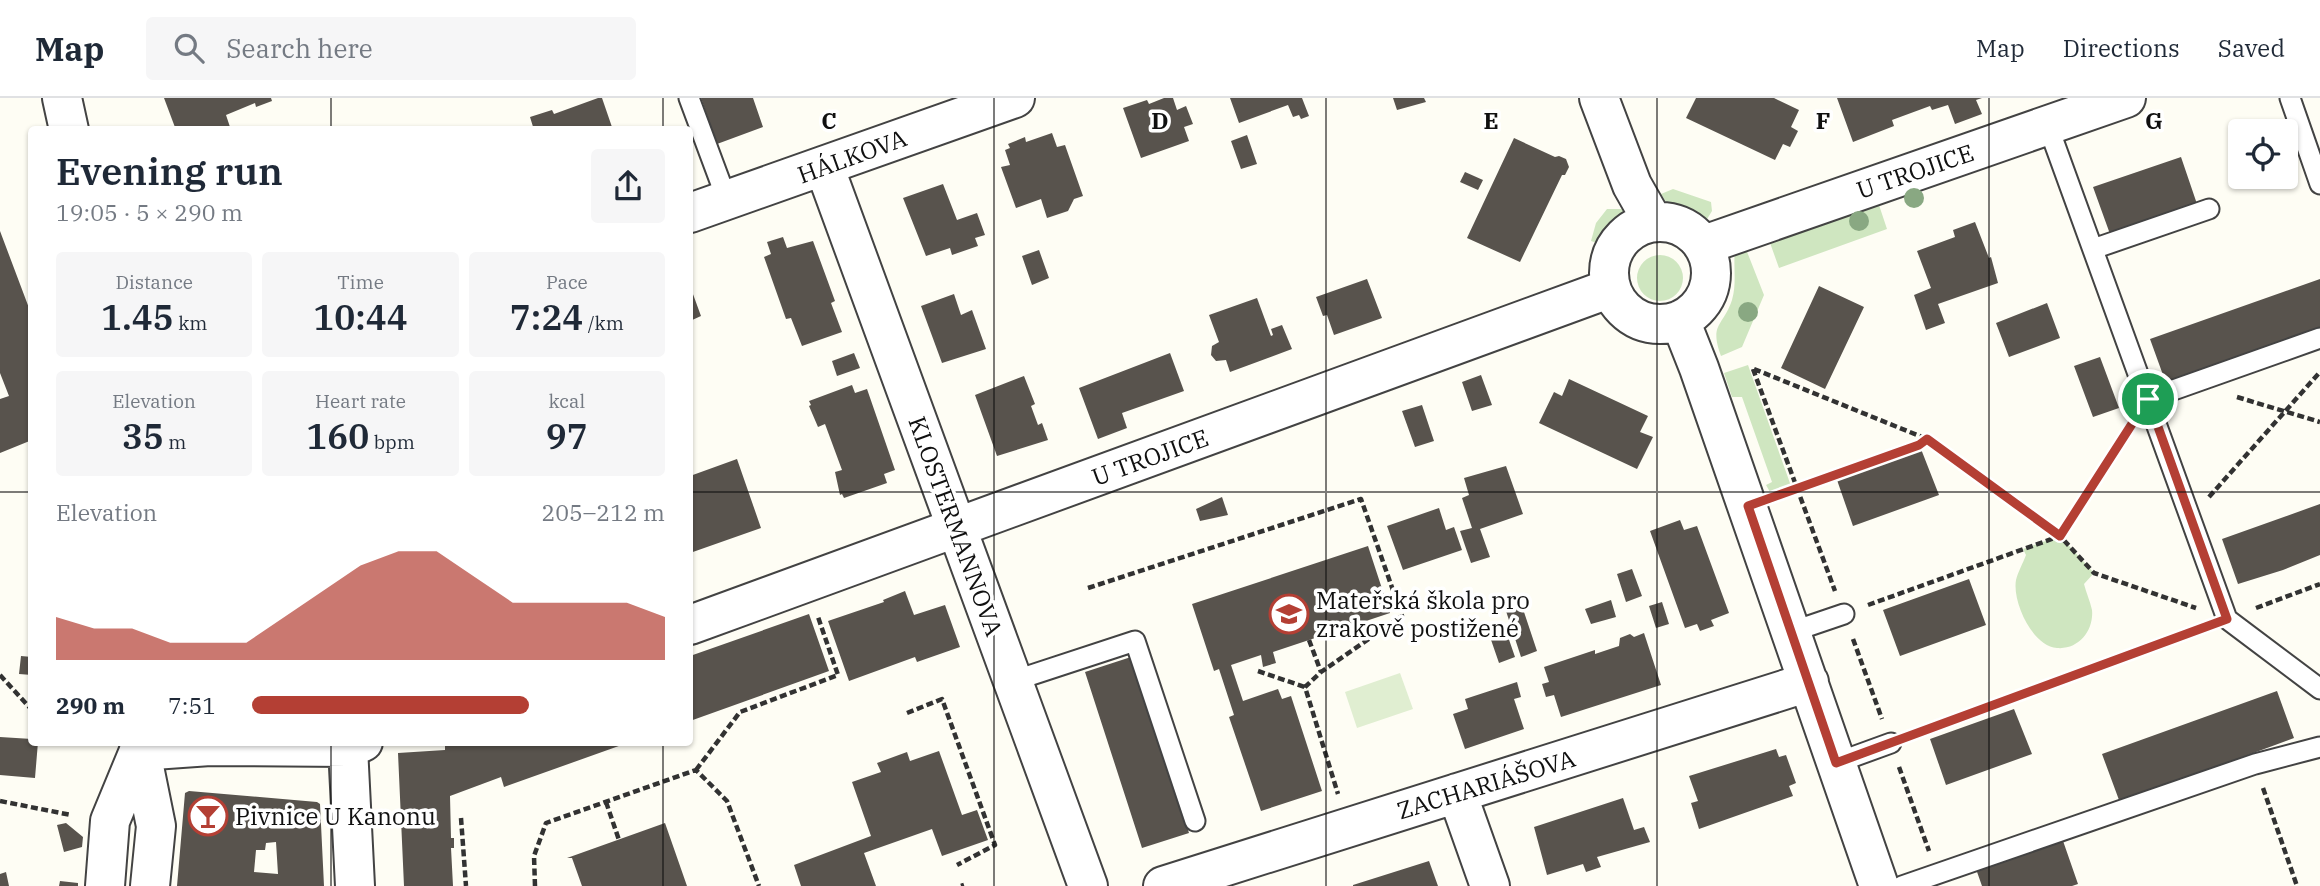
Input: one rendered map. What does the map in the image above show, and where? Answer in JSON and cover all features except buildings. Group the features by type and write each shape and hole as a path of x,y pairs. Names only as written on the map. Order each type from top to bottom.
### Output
{"street":[{"path":"62,98 68,126"},
{"name":"HÁLKOVA","path":"693,212 824,166 946,109 1015,98"},
{"path":"1599,98 1632,185 1653,222"},
{"name":"U TROJICE","path":"1704,245 2126,98"},
{"name":"KLOSTERMANNOVA","path":"824,166 1088,886"},
{"path":"1653,222 1668,223 1684,228 1704,245 1710,265 1710,282 1704,297 1694,310 1680,320 1646,322 1631,315 1618,303 1608,274 1616,246 1626,235 1653,222"},
{"name":"U TROJICE","path":"693,624 1611,288"},
{"path":"1680,320 1748,506 1879,886"},
{"name":"ZACHARIÁŠOVA","path":"1163,886 1213,878 1457,793 1809,682"},
{"path":"139,746 210,746"},
{"path":"105,886 110,821 139,746"},
{"path":"139,746 156,826 150,886"},
{"path":"355,886 356,746"},
{"path":"1457,793 1490,886"}],"lane":[{"path":"689,98 727,200"},
{"path":"2290,98 2320,184"},
{"path":"2048,126 2227,619 2320,689"},
{"path":"2093,249 2209,209"},
{"path":"2148,399 2320,338"},
{"path":"1791,632 1844,614"},
{"path":"1013,681 1135,641 1195,821"},
{"path":"1836,763 1891,743"},
{"path":"1902,886 2255,765 2320,747"}],"path":[{"path":"1753,369 1927,439 2060,536 2094,573 2227,619"},
{"path":"2190,518 2320,372"},
{"path":"2192,383 2320,422"},
{"path":"1844,614 2060,536 2148,399"},
{"path":"1748,506 1919,445 1927,439"},
{"path":"1088,588 1361,499 1402,616 1321,672 1305,687"},
{"path":"1891,743 2320,584"},
{"path":"535,886 534,856 547,823 696,770 740,712 838,675 819,620"},
{"path":"1309,640 1321,672"},
{"path":"1258,671 1305,687"},
{"path":"0,675 28,706"},
{"path":"1305,687 1337,789"},
{"path":"906,713 942,699 995,845 957,865"},
{"path":"2255,765 2297,886"},
{"path":"696,770 727,801 759,886"},
{"path":"0,801 71,815"},
{"path":"606,802 619,840"},
{"path":"461,818 466,886"}],"green space":[{"path":"1673,189 1711,202 1712,211 1704,224 1685,217 1669,205 1661,194"},
{"path":"1878,202 1887,229 1779,268 1769,240"},
{"path":"1607,209 1623,209 1619,231 1608,243 1591,241 1596,223"},
{"path":"1744,244 1764,295 1742,347 1721,356 1717,331 1732,300 1735,250"},
{"path":"1660,255 1677,261 1683,278 1677,295 1660,301 1643,295 1637,278 1643,261"},
{"path":"1748,365 1791,486 1775,492 1770,492 1766,485 1772,482 1742,397 1732,397 1724,373"},
{"path":"2060,536 2094,573 2084,584 2092,610 2088,631 2078,642 2065,648 2048,646 2032,632 2021,611 2016,589 2016,580 2026,555 2023,549"},
{"path":"1400,673 1413,709 1357,728 1345,692"}],"place":[{"name":"Mateřská škola pro zrakově postižené","path":"1289,614"},
{"name":"Pivnice U Kanonu","path":"208,816"}],"route":[{"path":"2148,399 2227,619 1836,763 1748,506 1919,445 1927,439 2060,536 2148,399"}]}
